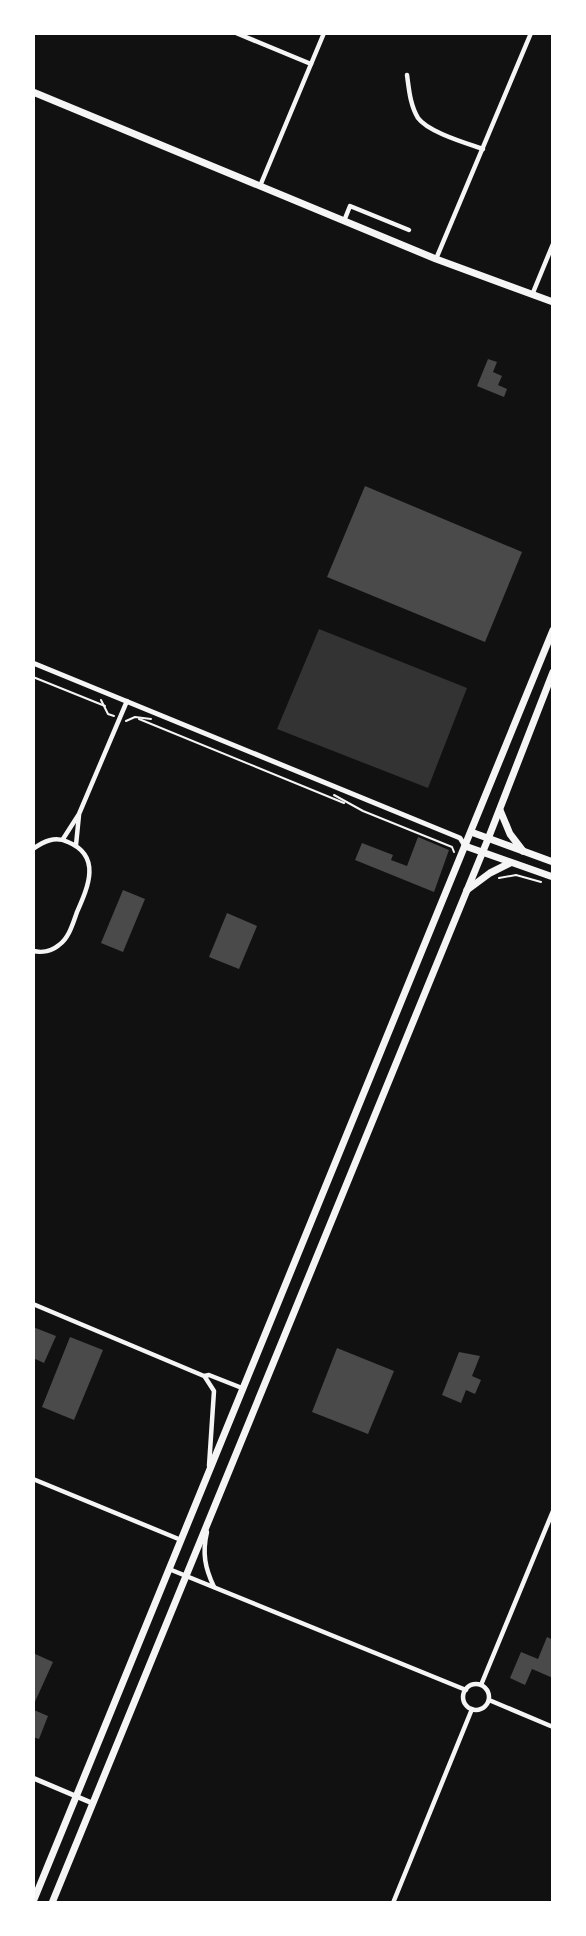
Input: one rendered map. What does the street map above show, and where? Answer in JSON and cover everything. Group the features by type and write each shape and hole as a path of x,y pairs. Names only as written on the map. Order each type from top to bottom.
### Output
{"main road":[{"path":"33,92 436,259 553,302"},
{"path":"33,1902 553,630"},
{"path":"52,1903 488,839 553,673"},
{"path":"527,694 542,700"},
{"path":"500,809 510,834 523,851"},
{"path":"471,832 553,862"},
{"path":"465,846 553,877"},
{"path":"466,891 490,873 511,863"},
{"path":"345,1136 363,1142"}],"street":[{"path":"236,33 311,64"},
{"path":"260,186 324,33"},
{"path":"436,259 531,33"},
{"path":"407,75 410,101 419,120 440,133 483,149"},
{"path":"344,221 350,206 409,230"},
{"path":"532,296 553,244"},
{"path":"33,663 460,838 465,846"},
{"path":"62,839 79,814 127,701"},
{"path":"76,845 79,814"},
{"path":"460,838 471,832"},
{"path":"33,849 43,842 62,839 76,845 89,863 90,876 68,935 60,945 40,953 33,951"},
{"path":"33,1304 204,1376 209,1375 242,1388"},
{"path":"204,1376 214,1391 208,1471"},
{"path":"33,1479 181,1540"},
{"path":"212,1511 204,1556 205,1567 214,1587"},
{"path":"481,1685 553,1511"},
{"path":"169,1569 466,1690"},
{"path":"473,1685 481,1685 488,1691 489,1700 484,1707 472,1709 464,1699 466,1690 473,1685"},
{"path":"489,1700 553,1727"},
{"path":"393,1903 472,1709"},
{"path":"33,1778 92,1803"}],"path":[{"path":"33,677 106,706"},
{"path":"135,717 451,847 461,855"},
{"path":"490,873 494,879 516,874 540,882"}],"shaded area":[{"path":"319,629 467,688 428,788 277,729"}],"building":[{"path":"488,359 497,362 493,372 502,376 498,385 507,389 504,397 477,386"},
{"path":"365,486 522,552 485,642 327,577"},
{"path":"418,837 449,850 434,892 355,860 362,843 393,855 391,860 407,866"},
{"path":"123,890 145,899 123,952 101,943"},
{"path":"227,913 257,926 239,969 209,957"},
{"path":"33,1327 56,1336 44,1363 33,1358"},
{"path":"70,1337 103,1350 74,1420 42,1407"},
{"path":"337,1348 394,1371 368,1434 312,1412"},
{"path":"459,1352 480,1356 472,1376 481,1380 475,1394 466,1390 461,1403 442,1395"},
{"path":"547,1637 553,1640 553,1678 532,1669 525,1685 510,1678 521,1652 538,1659"},
{"path":"33,1653 53,1662 33,1706"},
{"path":"34,1710 48,1716 39,1739 33,1737"}]}
